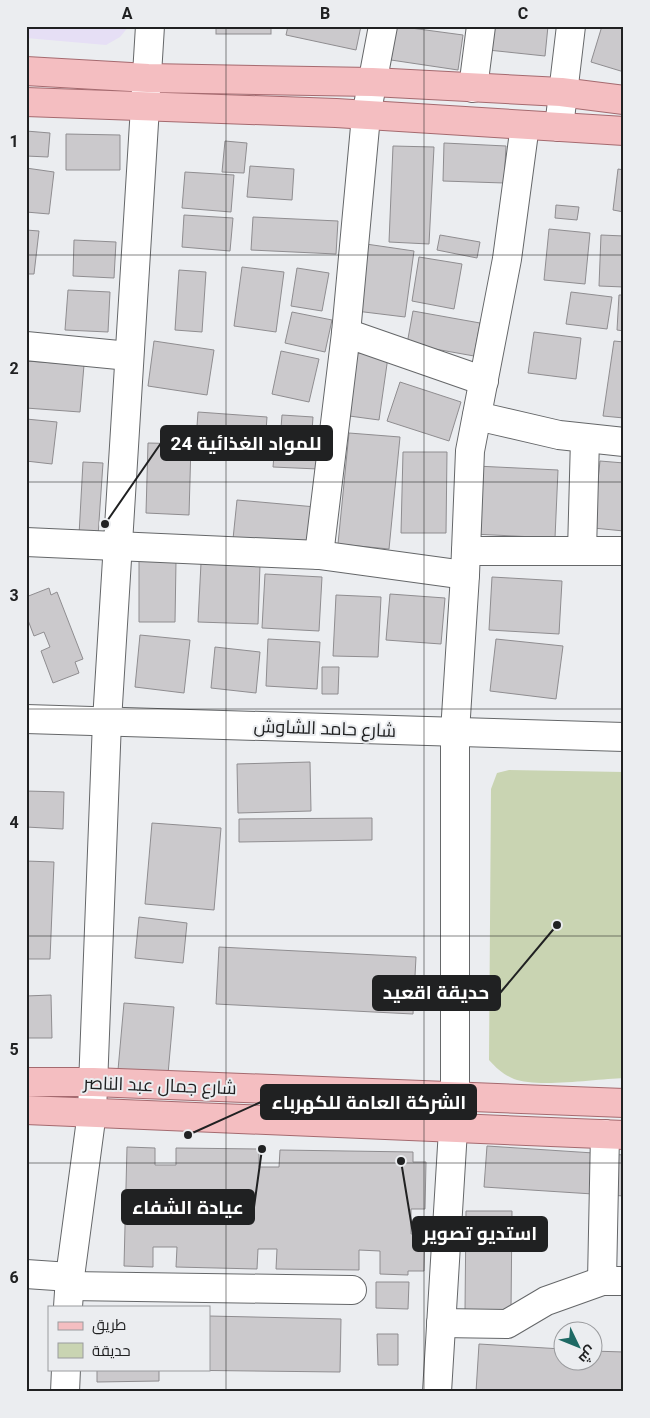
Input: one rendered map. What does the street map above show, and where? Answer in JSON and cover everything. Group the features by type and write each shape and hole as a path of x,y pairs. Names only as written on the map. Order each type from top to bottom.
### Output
{"main road":[{"path":"26,71 148,78 372,82 562,92 624,100"},
{"path":"26,102 336,113 624,131"},
{"name":"شارع جمال عبد الناصر","path":"26,1082 93,1082 624,1103"},
{"name":"شارع جمال عبد الناصر","path":"26,1110 452,1129 614,1134"}],"street":[{"path":"69,1290 92,1112 107,721 150,26"},
{"path":"320,555 346,333 366,116 383,26"},
{"path":"474,88 481,26"},
{"path":"559,127 571,26"},
{"path":"437,1392 455,1097 455,732 466,563 470,451 507,259 525,125"},
{"path":"346,333 484,381"},
{"path":"26,346 129,356"},
{"path":"477,416 559,435 624,442"},
{"path":"582,551 585,439"},
{"path":"26,542 466,563 582,551 624,551"},
{"name":"شارع حامد الشاوش","path":"26,719 624,737"},
{"path":"441,1323 507,1324 546,1301 613,1281 614,1134"},
{"path":"26,1274 69,1290 352,1290"},
{"path":"65,1392 66,1370"}],"shaded area":[{"path":"26,26 129,26 120,37 106,45 26,38"}],"green space":[{"path":"509,770 624,772 624,1078 552,1083 524,1082 507,1075 489,1060 491,789 497,773"}],"building":[{"path":"216,26 271,26 271,34 216,34"},
{"path":"288,26 361,26 356,50 286,35"},
{"path":"396,26 463,35 458,70 391,60"},
{"path":"491,26 548,26 545,56 488,50"},
{"path":"602,26 624,26 624,72 591,62"},
{"path":"26,131 50,133 48,157 26,156"},
{"path":"66,134 120,135 120,170 66,170"},
{"path":"225,141 247,143 244,173 222,172"},
{"path":"444,143 506,146 504,183 443,181"},
{"path":"393,146 434,147 429,244 389,242"},
{"path":"250,166 294,169 292,200 247,197"},
{"path":"26,168 54,172 49,214 26,212"},
{"path":"618,169 624,170 624,212 613,210"},
{"path":"185,172 234,175 231,212 182,208"},
{"path":"556,205 579,207 577,220 555,218"},
{"path":"184,215 233,218 230,251 182,247"},
{"path":"253,217 338,221 336,254 251,250"},
{"path":"549,229 590,233 585,284 544,280"},
{"path":"26,230 39,231 34,274 26,274"},
{"path":"440,235 480,242 477,258 437,250"},
{"path":"601,235 624,236 624,287 599,286"},
{"path":"74,240 116,242 114,278 73,276"},
{"path":"366,244 414,251 405,317 356,311"},
{"path":"419,257 462,264 454,309 412,301"},
{"path":"242,267 284,272 276,332 234,326"},
{"path":"297,268 329,273 322,311 291,306"},
{"path":"179,270 206,272 202,332 175,330"},
{"path":"68,290 110,292 108,332 65,330"},
{"path":"571,292 612,297 607,329 566,324"},
{"path":"619,295 624,295 624,331 617,330"},
{"path":"413,311 480,323 474,356 407,344"},
{"path":"292,312 332,320 325,352 285,343"},
{"path":"534,332 581,338 576,379 528,373"},
{"path":"154,341 214,350 207,395 148,386"},
{"path":"614,341 624,342 624,418 603,416"},
{"path":"281,351 319,359 309,402 272,394"},
{"path":"351,352 388,357 379,420 342,415"},
{"path":"26,361 84,365 80,412 26,408"},
{"path":"400,382 461,402 449,441 387,421"},
{"path":"198,412 267,417 264,459 195,454"},
{"path":"282,415 313,417 312,431 281,428"},
{"path":"26,419 57,422 52,464 26,461"},
{"path":"349,433 400,437 389,549 338,544"},
{"path":"148,443 191,444 189,515 146,513"},
{"path":"275,444 320,447 318,469 273,467"},
{"path":"403,452 447,452 446,533 401,533"},
{"path":"600,461 624,463 624,531 593,528"},
{"path":"83,462 103,463 98,536 79,535"},
{"path":"476,466 558,470 555,538 473,534"},
{"path":"237,500 316,507 313,546 233,539"},
{"path":"139,561 176,561 175,622 139,622"},
{"path":"201,563 260,565 258,624 198,622"},
{"path":"265,574 322,577 319,631 262,628"},
{"path":"492,577 562,581 559,634 489,630"},
{"path":"49,588 51,595 57,592 83,659 75,662 79,673 53,683 41,651 50,647 44,632 34,636 26,615 26,597"},
{"path":"390,594 445,598 441,644 386,640"},
{"path":"336,595 381,597 378,657 333,656"},
{"path":"140,635 190,640 184,693 135,687"},
{"path":"268,639 320,642 317,689 266,686"},
{"path":"496,639 563,646 556,699 490,691"},
{"path":"215,647 260,652 256,693 211,688"},
{"path":"322,667 339,667 338,694 322,694"},
{"path":"310,762 311,811 238,813 237,764"},
{"path":"26,791 64,792 63,829 26,827"},
{"path":"372,818 372,840 239,842 239,819"},
{"path":"152,823 221,828 214,910 145,904"},
{"path":"26,861 54,862 50,959 26,959"},
{"path":"139,917 187,923 183,963 135,958"},
{"path":"219,947 416,957 413,1014 216,1004"},
{"path":"51,995 52,1038 26,1038 26,996"},
{"path":"124,1003 174,1007 168,1074 118,1070"},
{"path":"487,1146 624,1155 624,1196 484,1187"},
{"path":"127,1147 155,1148 155,1165 176,1165 176,1148 259,1149 259,1167 279,1167 280,1150 413,1152 413,1162 426,1162 425,1209 411,1209 411,1234 425,1234 424,1271 408,1271 408,1275 380,1274 380,1251 359,1250 359,1270 276,1269 277,1249 258,1249 257,1269 176,1267 177,1247 153,1247 153,1267 124,1266"},
{"path":"466,1211 512,1211 511,1311 465,1311"},
{"path":"376,1282 409,1282 408,1309 376,1308"},
{"path":"210,1316 341,1319 340,1372 166,1370 210,1370"},
{"path":"377,1334 398,1334 398,1365 378,1365"},
{"path":"479,1344 552,1348 552,1370 602,1370 602,1351 624,1352 624,1392 476,1392"},
{"path":"97,1370 159,1370 159,1381 97,1382"}],"place":[{"name":"24 للمواد الغذائية","path":"105,524"},
{"name":"حديقة اقعيد","path":"557,925"},
{"name":"الشركة العامة للكهرباء","path":"188,1135"},
{"name":"عيادة الشفاء","path":"262,1149"},
{"name":"استديو تصوير","path":"401,1161"}]}
